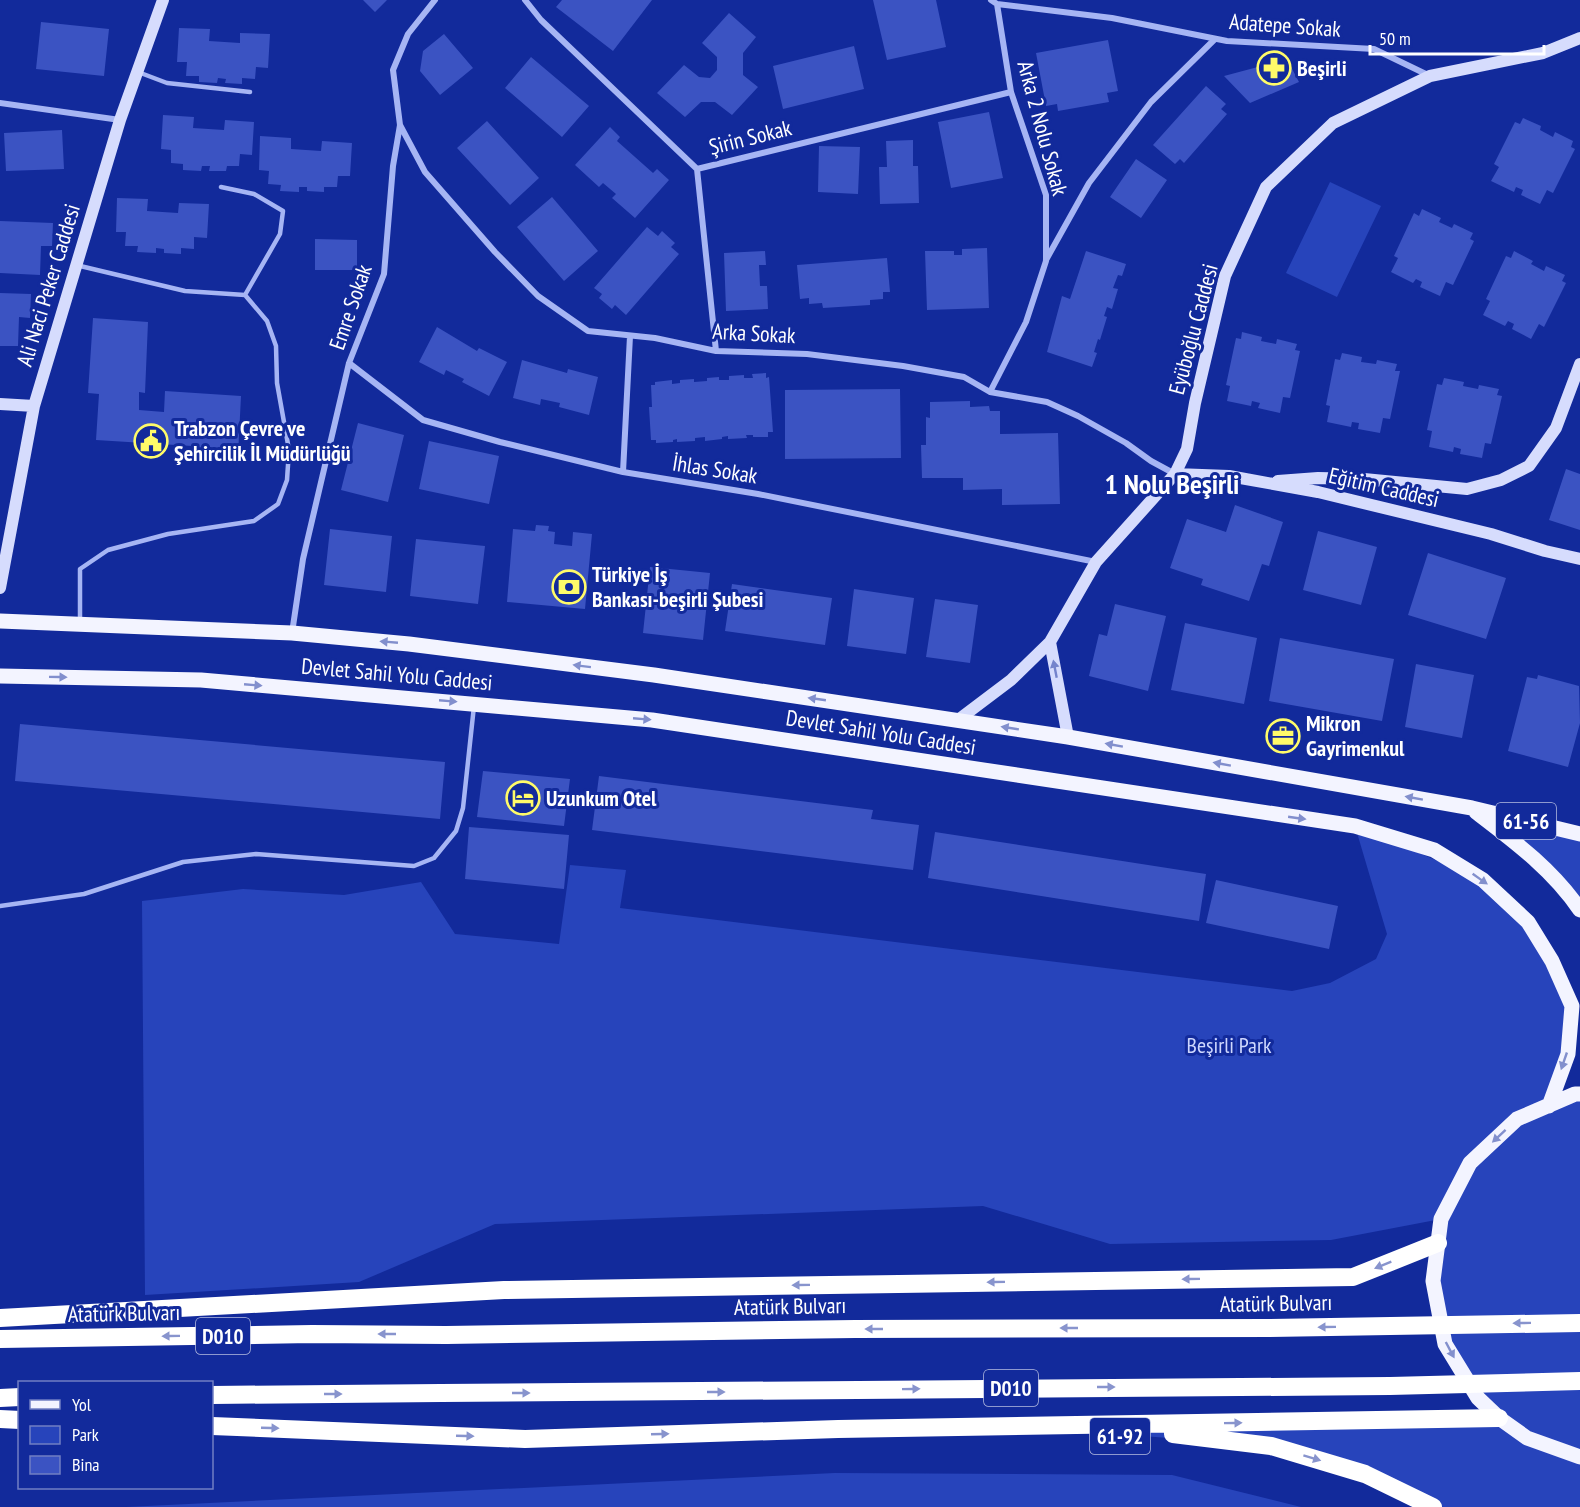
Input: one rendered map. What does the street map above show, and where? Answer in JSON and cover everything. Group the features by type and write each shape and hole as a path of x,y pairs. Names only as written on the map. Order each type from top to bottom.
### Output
{"highway":[{"path":"0,1318 504,1290 1353,1276 1438,1243"},
{"name":"Atatürk Bulvarı","path":"0,1339 855,1329 1270,1328 1580,1323"},
{"name":"D010","path":"213,1395 1390,1386 1580,1381"},
{"path":"0,1398 18,1397"},
{"path":"0,1419 18,1420"},
{"path":"213,1426 525,1439 794,1430 1499,1419"},
{"name":"61-92","path":"794,1430 942,1440 1177,1434 1271,1446 1365,1474 1433,1507"}],"main road":[{"name":"Devlet Sahil Yolu Caddesi","path":"0,621 292,633 409,644 654,675 1068,737 1472,808 1580,834"},
{"name":"Devlet Sahil Yolu Caddesi","path":"0,676 201,680 652,720 1355,826 1434,850 1483,880 1528,922 1552,961 1572,1006 1568,1054 1549,1106"},
{"name":"Devlet Sahil Yolu Caddesi","path":"1472,808 1541,864 1580,910"},
{"path":"1580,1094 1517,1119 1470,1163 1441,1219 1432,1281 1445,1344 1478,1398 1499,1419 1527,1438 1580,1457"}],"street":[{"name":"Ali Naci Peker Caddesi","path":"0,588 34,406 120,120 163,0"},
{"name":"Emre Sokak","path":"292,633 303,560 349,363 384,274 393,166 400,125 393,70 408,34 435,0"},
{"name":"Şirin Sokak","path":"525,0 542,20 697,169 1011,92"},
{"name":"Adatepe Sokak","path":"991,0 998,4 1112,18 1227,41 1374,49 1430,76"},
{"name":"Arka 2 Nolu Sokak","path":"990,392 1026,322 1046,261 1046,195 1011,92 998,4"},
{"name":"Eyüboğlu Caddesi","path":"958,720 1011,680 1050,642 1095,562 1175,474 1187,449 1195,403 1226,276 1266,187 1333,123 1430,76 1543,53 1580,38"},
{"path":"1046,261 1089,183 1151,102 1215,39"},
{"path":"0,104 120,120"},
{"name":"Arka Sokak","path":"400,125 425,172 495,252 538,296 588,331 655,338 716,351 807,354 903,366 964,377 990,392 1047,402 1078,416 1175,474"},
{"path":"697,169 716,351"},
{"path":"623,472 630,336"},
{"name":"İhlas Sokak","path":"349,363 423,420 500,442 623,472 758,494 1095,562"},
{"path":"1262,482 1318,478 1364,479 1467,489 1501,480 1529,466 1556,428 1580,364"},
{"path":"0,404 34,406"},
{"name":"Eğitim Caddesi","path":"1175,474 1228,476 1318,492 1491,534 1580,559"},
{"path":"1050,642 1068,737"}],"lane":[{"path":"138,72 167,83 250,92"},
{"path":"221,187 254,194 283,211 280,234 245,295"},
{"path":"76,265 185,291 245,295 267,321 276,346 277,383 289,450 287,480 278,504 254,521 168,534 108,550 80,569 80,624"},
{"path":"0,906 84,894 183,862 256,854 414,866 434,858 456,831 463,808 475,703"}],"green space":[{"path":"1330,182 1381,206 1337,297 1286,273"},
{"path":"1536,818 1580,830 1580,910 1509,837"},
{"name":"Beşirli Park","path":"1355,826 1483,880 1528,922 1572,1006 1554,1090 1580,1094 1580,1507 1433,1507 1271,1446 1027,1427 1499,1418 1478,1398 1445,1344 1433,1281 1441,1219 1331,1240 1110,1244 983,1206 495,1224 359,1282 145,1295 142,901 243,889 344,895 421,882 455,934 559,944 570,865 626,870 620,908 1292,991 1330,983 1376,959 1387,934"},
{"path":"835,1473 1172,1475 1301,1507 126,1507"}],"building":[{"path":"363,0 387,0 375,12"},
{"path":"562,0 652,0 613,51 556,7"},
{"path":"873,0 936,0 946,47 887,60"},
{"path":"729,13 756,37 743,53 743,75 758,87 732,115 715,102 701,102 685,117 657,93 684,65 699,77 710,78 717,70 717,57 702,43"},
{"path":"41,22 109,29 104,76 36,69"},
{"path":"179,28 210,29 209,41 240,43 240,33 270,34 268,68 256,67 255,79 242,78 242,84 225,83 226,79 218,78 217,83 199,82 199,76 186,76 187,62 177,62"},
{"path":"444,34 473,68 440,95 420,71 423,51"},
{"path":"1108,40 1118,91 1107,93 1109,102 1058,111 1057,104 1046,106 1036,53"},
{"path":"854,46 864,89 783,109 773,66"},
{"path":"531,57 589,106 562,137 505,88"},
{"path":"1269,64 1290,65 1299,82 1250,103 1224,76"},
{"path":"1206,86 1226,104 1221,109 1227,114 1184,163 1180,159 1175,164 1153,145"},
{"path":"989,112 1003,178 951,188 938,122"},
{"path":"163,115 194,117 193,128 224,130 225,120 254,122 252,155 240,154 239,166 227,166 226,171 209,171 210,166 202,166 201,171 183,170 183,164 171,163 171,150 161,149"},
{"path":"1523,118 1541,126 1540,130 1553,137 1555,132 1573,141 1571,147 1575,149 1553,193 1547,190 1540,204 1521,195 1523,190 1516,187 1514,192 1491,181 1499,167 1494,164 1515,122 1520,124"},
{"path":"487,121 539,178 510,205 457,148"},
{"path":"610,127 620,137 617,141 653,173 657,169 669,180 635,218 612,198 616,194 603,183 599,187 575,165"},
{"path":"62,130 64,169 6,171 4,133"},
{"path":"260,136 291,138 291,149 321,151 322,141 352,143 350,176 338,176 337,187 324,187 324,192 307,191 307,187 299,187 299,192 280,191 281,185 268,184 269,171 259,170"},
{"path":"913,140 913,166 918,166 919,203 880,204 879,167 887,167 886,141"},
{"path":"819,146 860,147 858,194 818,192"},
{"path":"1136,159 1167,180 1141,218 1110,197"},
{"path":"552,197 598,251 564,281 517,227"},
{"path":"117,198 148,199 147,211 178,213 179,203 209,204 207,238 194,237 194,249 181,248 181,254 164,253 164,249 156,248 156,253 137,252 138,246 125,246 126,232 116,232"},
{"path":"1422,209 1441,218 1439,222 1452,228 1454,224 1473,233 1470,239 1474,241 1453,285 1446,282 1440,296 1420,287 1422,282 1416,279 1413,283 1391,272 1398,258 1394,256 1414,213 1419,216"},
{"path":"0,221 53,223 52,246 41,246 40,275 0,273"},
{"path":"647,227 658,236 662,231 675,243 671,247 679,254 626,315 615,305 612,309 599,298 602,294 594,288"},
{"path":"315,239 357,240 357,270 315,270"},
{"path":"987,248 989,308 927,310 925,251 954,251 954,255 962,255 962,249"},
{"path":"765,251 766,265 759,265 760,286 767,286 768,309 726,311 724,253"},
{"path":"1086,251 1126,264 1122,276 1118,275 1113,288 1118,289 1112,309 1107,307 1104,316 1107,317 1094,352 1097,353 1092,367 1047,352 1062,296 1070,299"},
{"path":"1514,251 1533,261 1531,264 1544,271 1546,266 1565,275 1562,281 1566,283 1544,327 1539,324 1531,339 1512,329 1514,324 1508,321 1505,326 1483,315 1490,301 1486,299 1506,256 1511,258"},
{"path":"887,258 890,292 883,292 883,299 870,300 870,305 823,308 822,303 809,304 809,298 800,299 797,265"},
{"path":"0,293 31,294 30,318 19,317 18,346 0,346"},
{"path":"93,318 148,322 145,393 139,392 139,410 164,412 165,391 241,396 238,455 191,452 192,446 96,440 99,394 88,393"},
{"path":"437,327 477,351 479,348 507,362 489,396 462,382 464,379 446,370 444,375 419,362"},
{"path":"1242,332 1262,337 1261,341 1276,344 1277,339 1297,344 1295,350 1300,351 1290,398 1283,397 1280,413 1258,408 1260,403 1252,401 1251,406 1227,401 1230,386 1226,385 1236,338 1241,339"},
{"path":"1342,353 1362,357 1361,362 1376,364 1377,360 1397,364 1395,371 1400,371 1390,419 1383,418 1380,433 1358,429 1359,423 1352,422 1351,427 1327,422 1330,406 1326,405 1335,359 1340,360"},
{"path":"522,360 567,373 568,369 598,377 589,415 559,407 560,403 541,399 540,405 513,398"},
{"path":"766,373 766,378 769,377 773,432 768,432 768,437 746,435 747,438 728,439 728,436 705,441 705,437 695,438 695,441 677,442 677,439 673,442 656,443 656,440 651,440 649,407 652,407 651,385 655,385 655,382 672,380 672,384 680,383 680,380 707,381 707,378 719,377 719,380 729,380 729,376 744,375 744,378 753,378 752,374"},
{"path":"1444,378 1464,382 1463,386 1478,389 1479,385 1499,389 1497,395 1502,396 1491,444 1485,443 1482,458 1460,454 1461,449 1454,447 1453,452 1429,447 1432,431 1427,430 1437,384 1442,385"},
{"path":"900,389 901,458 785,459 785,390"},
{"path":"970,401 970,407 989,406 990,411 1000,411 1000,434 1058,433 1060,504 1002,505 1002,489 963,490 963,478 922,478 921,445 926,445 926,417 930,418 930,402"},
{"path":"358,423 404,435 388,502 341,490"},
{"path":"429,441 499,456 489,504 419,489"},
{"path":"1566,469 1580,474 1580,530 1549,520"},
{"path":"1235,505 1283,522 1269,566 1262,564 1249,601 1201,585 1203,579 1170,568 1187,519 1226,532"},
{"path":"536,525 549,526 548,531 555,532 554,544 572,546 573,532 592,534 585,609 507,602 513,529 535,531"},
{"path":"330,529 392,536 386,592 324,585"},
{"path":"1318,531 1377,547 1361,605 1303,590"},
{"path":"416,539 485,546 478,604 410,596"},
{"path":"1428,553 1506,578 1486,639 1408,615"},
{"path":"650,567 710,573 703,640 643,633"},
{"path":"732,584 832,598 825,645 725,631"},
{"path":"854,589 914,598 906,654 847,646"},
{"path":"935,599 978,605 970,663 926,657"},
{"path":"1115,604 1166,616 1148,691 1089,676 1099,634 1107,636"},
{"path":"1185,623 1257,638 1244,704 1171,690"},
{"path":"1280,638 1394,659 1382,721 1269,701"},
{"path":"1416,664 1474,675 1462,738 1405,727"},
{"path":"1538,675 1579,686 1580,723 1568,767 1508,751 1527,677 1537,679"},
{"path":"20,724 445,762 440,819 15,781"},
{"name":"Uzunkum Otel","path":"483,771 570,779 564,826 477,817"},
{"path":"599,776 873,810 871,819 919,825 913,870 592,830"},
{"path":"469,827 569,835 564,889 465,879"},
{"path":"935,832 1206,874 1199,921 928,878"},
{"path":"1216,880 1338,906 1329,949 1206,923"}],"place":[{"name":"Beşirli","path":"1274,68"},
{"name":"Trabzon Çevre ve Şehircilik İl Müdürlüğü","path":"151,441"},
{"name":"Türkiye İş Bankası-beşirli Şubesi","path":"569,587"},
{"name":"Mikron Gayrimenkul","path":"1283,736"},
{"name":"Uzunkum Otel","path":"523,798"}],"district":[{"name":"1 Nolu Beşirli","path":"1172,483"}]}
